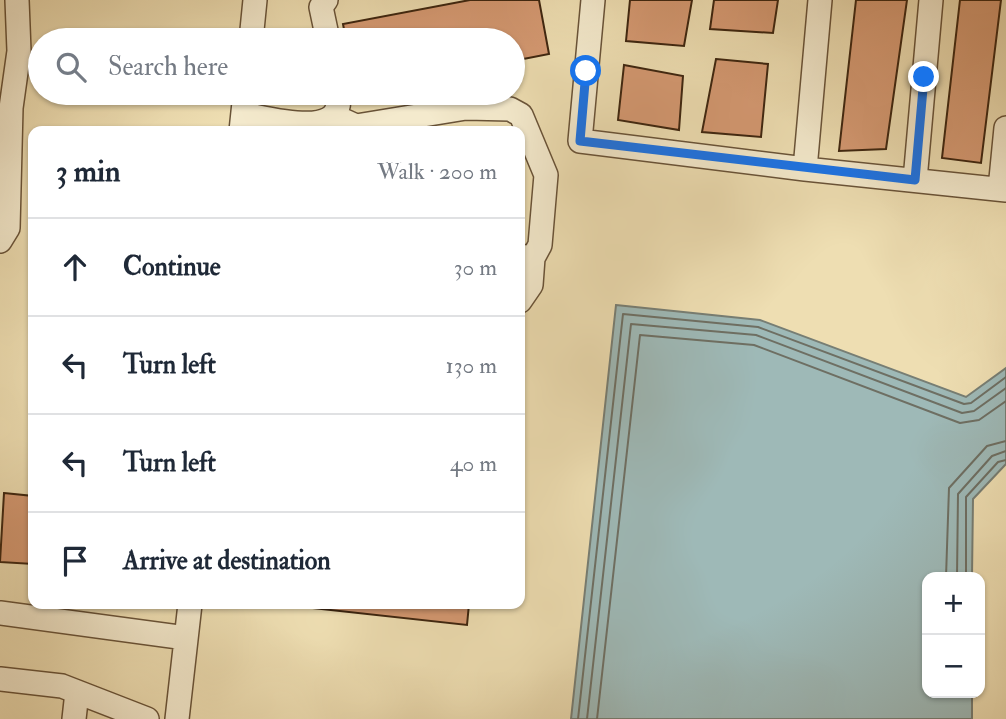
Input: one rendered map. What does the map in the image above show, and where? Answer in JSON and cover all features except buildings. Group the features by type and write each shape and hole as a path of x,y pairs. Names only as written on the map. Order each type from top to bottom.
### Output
{"street":[{"path":"0,241 8,228 11,108 19,51 17,0"},
{"path":"252,28 255,0"},
{"path":"325,28 321,7 326,0"},
{"path":"593,0 580,141 805,169 1003,189 1006,128"},
{"path":"805,169 820,0"},
{"path":"915,180 931,0"},
{"path":"305,126 334,116 339,105"},
{"path":"334,116 356,126 467,108 510,109 521,115 546,175 540,245 526,257 531,285 525,294"},
{"path":"243,113 296,126"},
{"path":"177,719 189,609"},
{"path":"0,613 186,638"},
{"path":"0,679 62,686 147,719"},
{"path":"74,719 77,692"}],"water":[{"path":"616,305 760,320 966,397 1006,368 1006,464 973,499 972,572 922,572 922,698 972,698 972,719 571,719"}],"route":[{"path":"586,71 580,141 915,180 924,77"}]}
